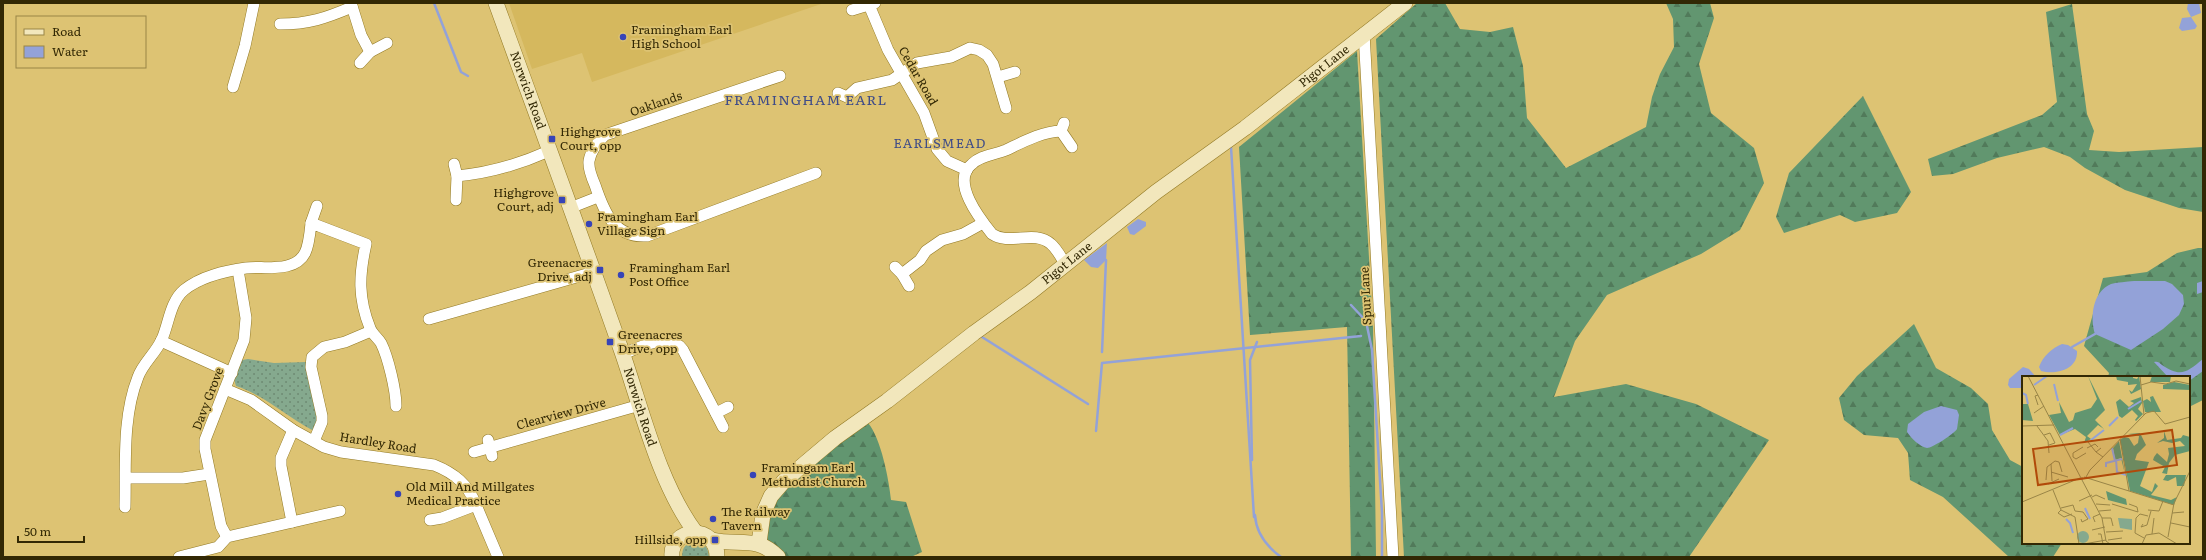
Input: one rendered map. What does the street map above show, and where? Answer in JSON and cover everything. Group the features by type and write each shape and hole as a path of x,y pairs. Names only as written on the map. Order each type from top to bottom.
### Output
{"street":[{"path":"233,87 245,46 254,3"},
{"name":"Norwich Road","path":"496,3 594,272 666,479 685,518 696,533"},
{"name":"Pigot Lane","path":"758,543 763,514 771,496 784,481 835,438 887,401 1156,192 1292,92 1364,33 1405,3"},
{"name":"Cedar Road","path":"852,10 872,4 888,50 924,113 937,149 947,161 967,170"},
{"path":"280,24 304,24 326,18 352,5 361,35 370,52"},
{"name":"Spur Lane","path":"1364,33 1393,557"},
{"path":"360,63 370,52 387,43"},
{"path":"845,97 857,88 886,82 917,63 951,57 970,48 979,50 986,55 998,77 1006,108"},
{"path":"998,77 1015,72"},
{"name":"Oaklands","path":"780,76 605,136 596,145 591,153 589,164 598,197 607,215 615,226 626,234 636,237 647,236 816,172"},
{"path":"1065,264 1056,248 1044,239 997,238 992,234 969,201 964,178 970,165 982,158 1062,127 1072,147"},
{"path":"457,176 489,172 534,158 549,151"},
{"path":"454,164 457,176 456,200"},
{"path":"570,208 598,197"},
{"path":"125,507 131,401 138,376 161,341 175,301 183,291 193,283 206,277 238,270 281,267 300,259 305,253 311,223 317,206"},
{"path":"311,223 366,244 362,264 360,294 371,331 381,343 396,393 396,406"},
{"path":"909,286 898,270 920,260 926,251 942,240 963,234 983,223"},
{"name":"Davy Grove","path":"227,537 221,526 205,455 206,440 241,349 245,330 246,318 238,270"},
{"path":"429,318 442,316 594,272"},
{"path":"314,441 322,422 322,416 311,367 312,357 324,346 345,342 371,331"},
{"path":"622,354 664,340 678,343 723,427"},
{"path":"161,341 232,373"},
{"name":"Hardley Road","path":"225,389 252,400 293,430 324,447 341,452 434,465 458,477 466,486 476,505 498,557"},
{"name":"Clearview Drive","path":"474,452 640,405"},
{"path":"716,413 728,407"},
{"path":"292,522 281,466 281,458 293,430"},
{"path":"126,478 169,479 209,474"},
{"name":"Norwich Road","path":"671,552 678,528 673,494"},
{"path":"430,520 442,518 476,505"},
{"path":"179,557 218,547 227,537 340,512"},
{"path":"671,552 683,536 696,533 704,534 712,540 716,546 717,557"},
{"path":"712,540 739,544 758,543 778,557"},
{"path":"721,557 739,544"}],"shaded area":[{"name":"Framingham Earl High School","path":"509,3 824,3 592,82 582,53 532,69"}],"green space":[{"path":"1417,3 1445,3 1460,29 1490,32 1513,27 1523,66 1527,118 1566,168 1646,127 1652,97 1660,74 1674,47 1673,19 1666,3 1710,3 1714,18 1699,64 1711,113 1754,148 1764,183 1740,230 1701,254 1607,295 1575,341 1554,397 1626,384 1696,404 1769,440 1689,557 1404,557 1376,39"},
{"path":"2072,4 2087,114 2094,131 2089,150 2119,152 2203,147 2203,212 2179,208 2125,190 2085,168 2070,157 2044,147 1997,158 1953,174 1932,176 1928,159 2042,115 2057,102 2046,12"},
{"path":"1357,51 1373,327 1376,557 1351,557 1347,327 1250,335 1239,147"},
{"path":"1863,96 1911,192 1897,213 1855,222 1840,215 1784,233 1776,217 1789,173"},
{"path":"2203,248 2203,400 2190,406 2190,376 2108,376 2109,373 2084,346 2103,278 2147,272 2177,253"},
{"path":"1914,324 1936,368 1971,388 1988,404 1992,430 2010,460 2022,466 2022,544 2061,544 2053,557 2009,557 1943,497 1910,480 1908,453 1898,438 1864,435 1844,420 1839,398 1857,376"},
{"path":"248,359 274,363 306,362 317,406 316,429 312,430 265,400 236,386 234,379 242,360"},
{"path":"868,423 873,430 880,449 886,471 891,500 906,502 922,552 911,557 779,557 765,543 767,523 778,492 842,440"},
{"path":"696,541 706,546 709,557 682,557 685,546"}],"water":[{"path":"2188,3 2199,3 2201,13 2191,17 2187,9"},
{"path":"2191,17 2197,26 2195,29 2182,31 2179,28 2182,18"},
{"path":"1138,219 1146,222 1146,226 1134,235 1130,234 1127,227"},
{"path":"1107,243 1106,260 1098,268 1091,267 1084,260"},
{"path":"2134,281 2165,281 2172,284 2183,295 2184,304 2179,315 2163,329 2131,350 2095,334 2093,328 2093,313 2096,299 2105,288 2114,283"},
{"path":"2203,281 2203,292 2197,294 2197,283"},
{"path":"2062,344 2068,345 2077,351 2074,363 2065,370 2053,372 2041,371 2039,367 2045,356 2051,350"},
{"path":"2203,359 2203,371 2190,380 2190,376 2167,376 2154,362 2158,362 2169,369 2179,372 2184,372"},
{"path":"2023,367 2029,369 2035,376 2022,376 2022,388 2010,388 2008,385 2009,379"},
{"path":"1941,406 1957,410 1959,415 1957,429 1952,434 1930,447 1927,448 1921,446 1907,432 1908,424 1924,412"}],"waterway":[{"path":"434,3 461,72 468,76"},
{"path":"1231,147 1254,517"},
{"path":"1102,352 1106,260"},
{"path":"1351,305 1366,321 1372,350 1382,513 1382,557"},
{"path":"2072,347 2095,334"},
{"path":"1096,431 1102,363 1361,336"},
{"path":"982,337 1088,404"},
{"path":"1252,460 1250,360 1257,342"},
{"path":"1255,515 1257,528 1266,544 1281,557"}],"place":[{"name":"Framingham Earl High School","path":"623,37"},
{"name":"Highgrove Court, opp","path":"552,139"},
{"name":"Highgrove Court, adj","path":"562,200"},
{"name":"Framingham Earl Village Sign","path":"589,224"},
{"name":"Greenacres Drive, adj","path":"600,270"},
{"name":"Framingham Earl Post Office","path":"621,275"},
{"name":"Greenacres Drive, opp","path":"610,342"},
{"name":"Framingam Earl Methodist Church","path":"753,475"},
{"name":"Old Mill And Millgates Medical Practice","path":"398,494"},
{"name":"The Railway Tavern","path":"713,519"},
{"name":"Hillside, opp","path":"715,540"}],"district":[{"name":"FRAMINGHAM EARL","path":"806,100"},
{"name":"EARLSMEAD","path":"940,143"}]}
